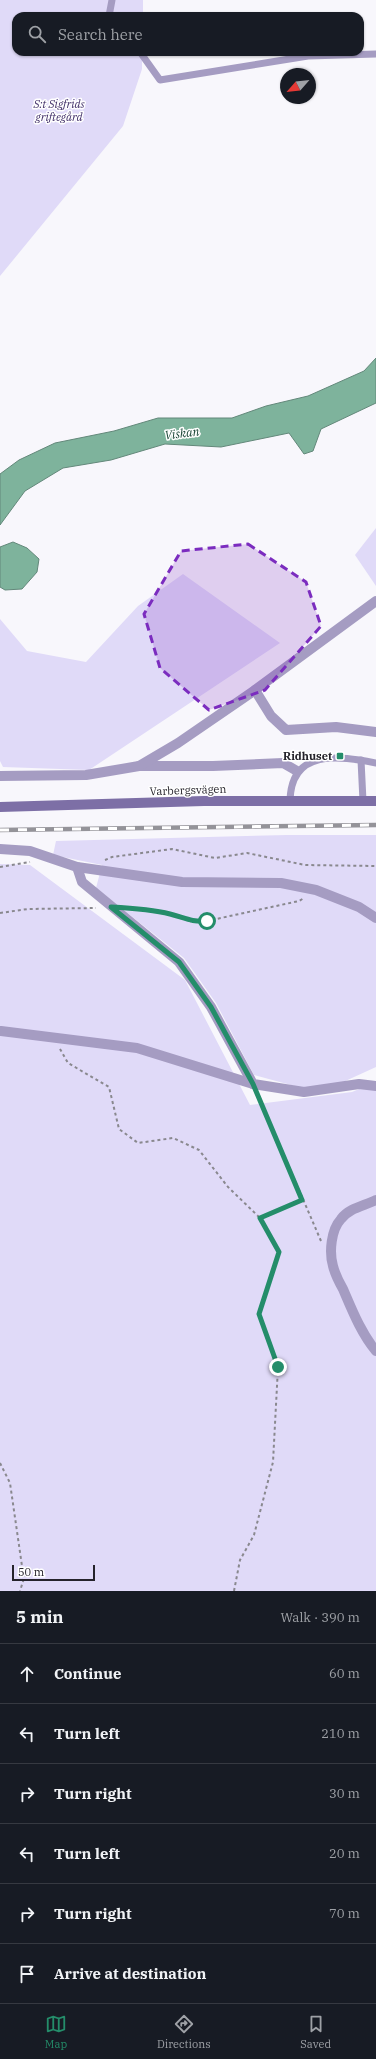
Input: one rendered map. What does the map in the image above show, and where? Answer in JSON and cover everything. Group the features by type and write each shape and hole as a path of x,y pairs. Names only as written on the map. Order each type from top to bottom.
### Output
{"main road":[{"name":"Varbergsvägen","path":"0,807 290,801 376,801"}],"street":[{"path":"139,766 178,743 255,690 376,601"},
{"path":"255,690 271,716 286,730 336,728 376,732"},
{"path":"0,776 86,775 139,766 213,766 283,763 298,771"},
{"path":"0,849 30,852 77,867 182,882 281,883 316,890 359,907 376,918"},
{"path":"77,867 82,882 179,962 211,1007 253,1084"},
{"path":"1,1032 54,1037 137,1048 253,1084 304,1092 359,1084 376,1086"},
{"path":"376,1200 350,1211 340,1219 331,1247 333,1266 352,1309 369,1342 376,1352"}],"lane":[{"path":"110,12 112,0"},
{"path":"364,54 376,54"},
{"path":"143,56 160,80 308,56"},
{"path":"290,801 290,789 298,771 306,764 317,759 340,756 376,763"},
{"path":"360,760 363,801"}],"path":[{"path":"90,868 112,857 172,849 215,858 247,852 305,865 376,866"},
{"path":"0,867 52,859"},
{"path":"0,913 28,909 111,907 143,909 171,914 192,922 207,921 299,901 316,890"},
{"path":"54,1037 68,1063 109,1087 119,1129 138,1142 173,1138 199,1150 228,1187 260,1218 279,1252 259,1314 278,1367 273,1462 254,1535 240,1560 234,1591"},
{"path":"253,1084 302,1200 322,1242"},
{"path":"260,1218 302,1200"},
{"path":"0,1463 10,1483 22,1566 25,1575 20,1591"}],"highlighted area":[{"path":"248,544 306,582 321,626 265,690 209,710 160,668 144,614 181,551"}],"green space":[{"name":"S:t Sigfrids griftegård","path":"0,0 143,0 143,12 12,12 12,56 142,56 142,69 123,126 0,276"},
{"path":"376,528 376,586 355,555"},
{"path":"183,574 280,643 89,770 3,767 0,761 0,619 27,651 86,662 138,606"},
{"path":"287,835 376,835 376,1067 341,1083 302,1088 254,1075 216,1003 184,958 96,888 102,865 53,855 56,841"},
{"path":"0,864 30,865 185,980 250,1105 352,1092 376,1082 376,1591 0,1591"}],"water":[{"name":"Viskan","path":"376,358 376,403 321,429 313,451 304,454 289,433 221,447 165,444 111,460 63,468 25,491 0,525 0,474 19,460 55,443 114,431 158,418 232,418 266,406 308,396 364,371"},
{"path":"13,542 27,548 39,559 37,572 22,589 5,590 0,587 0,547"}],"railway":[{"path":"0,830 376,825"}],"place":[{"name":"Ridhuset","path":"340,756"}],"route":[{"path":"207,921 192,922 171,914 143,909 111,907 179,962 211,1007 253,1084 302,1200 260,1218 279,1252 259,1314 278,1367"}]}
